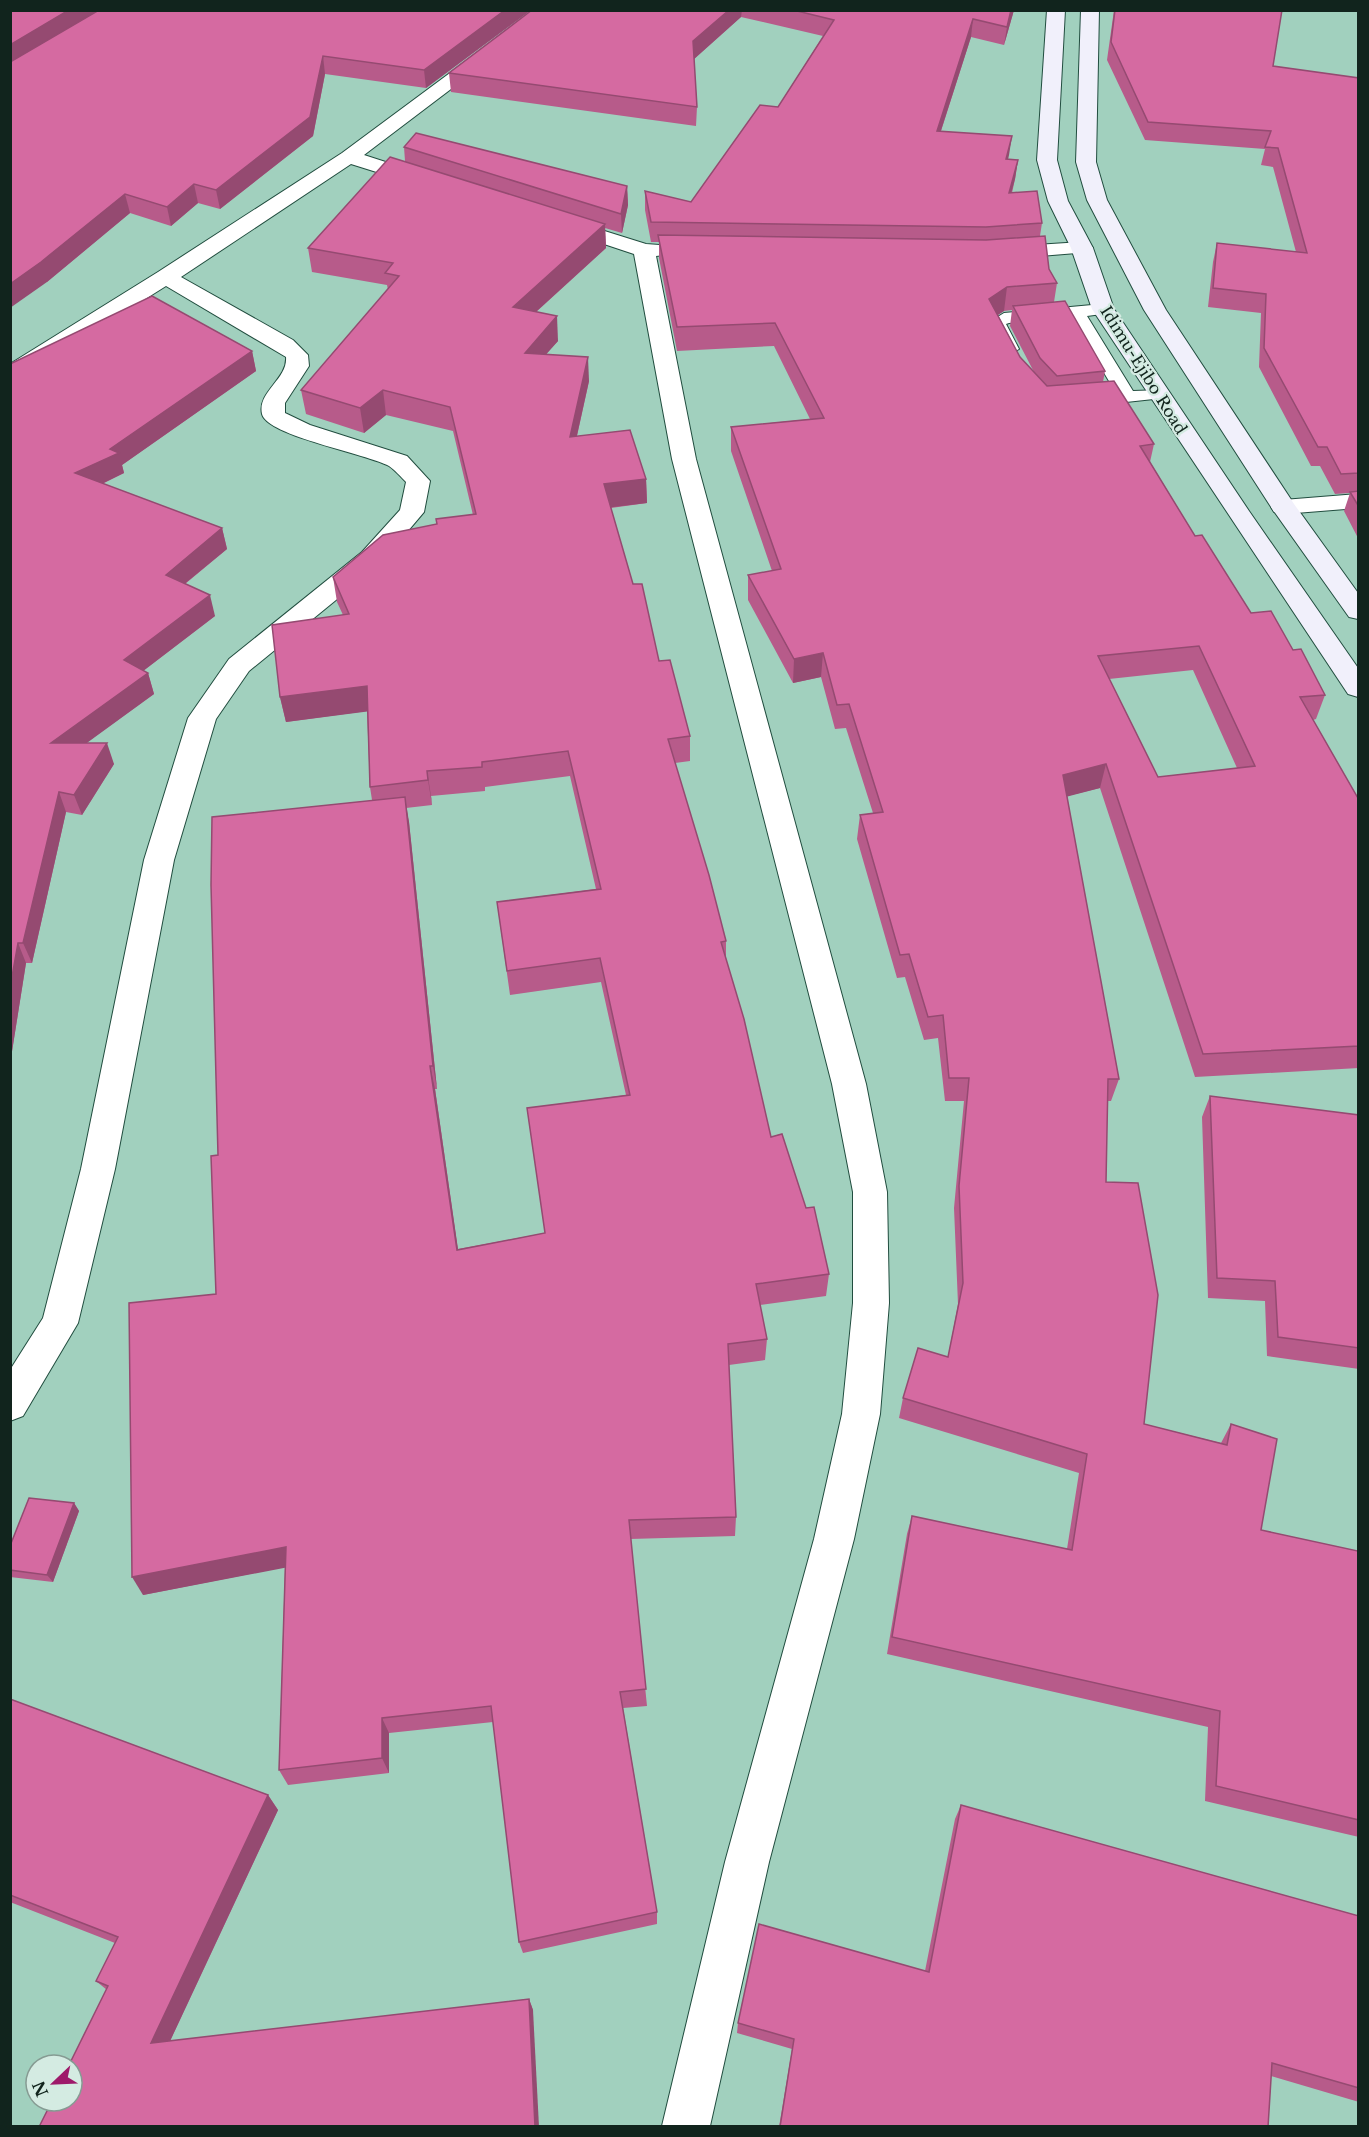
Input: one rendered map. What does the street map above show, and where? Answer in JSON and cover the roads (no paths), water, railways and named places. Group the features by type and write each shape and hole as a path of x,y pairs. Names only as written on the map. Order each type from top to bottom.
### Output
{"main road":[{"name":"Idimu-Ejibo Road","path":"1056,10 1047,160 1058,201 1082,248 1103,309 1157,394 1359,688"},
{"path":"1090,10 1086,162 1097,200 1155,310 1282,507 1359,611"}],"street":[{"path":"10,374 166,277 349,157 547,10"},
{"path":"349,157 440,186"},
{"path":"542,218 644,250 691,250"},
{"path":"983,255 1082,248"},
{"path":"644,250 684,459 849,1084 870,1192 871,1303 861,1414 834,1539 747,1862 686,2127"},
{"path":"10,1404 60,1323 98,1168 159,860 201,718 239,664 371,558 412,512 418,481 398,461 302,430 274,416 273,403 298,366 297,355 285,345 166,277"},
{"path":"1282,507 1359,501"}],"lane":[{"path":"1021,368 997,323 1004,318 1103,309"},
{"path":"1076,312 1128,397"},
{"path":"1075,402 1157,394"}]}
